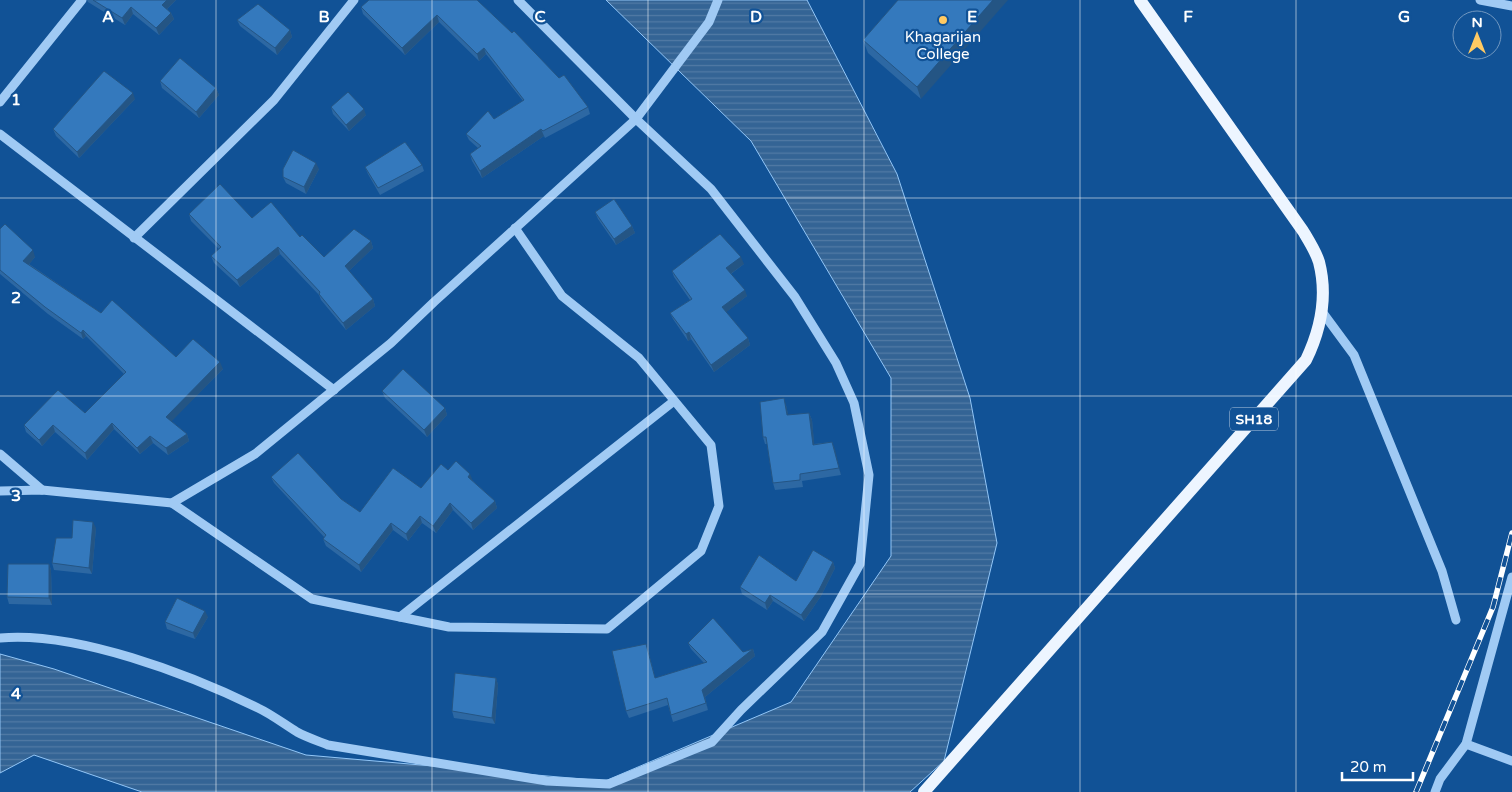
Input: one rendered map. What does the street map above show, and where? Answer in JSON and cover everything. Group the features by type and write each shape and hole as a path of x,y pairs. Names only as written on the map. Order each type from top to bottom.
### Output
{"main road":[{"name":"SH18","path":"924,792 1306,360 1317,336 1323,313 1323,287 1319,261 1304,231 1140,0"}],"street":[{"path":"0,102 82,0"},
{"path":"134,238 274,100 354,0"},
{"path":"0,638 16,636 78,643 164,668 259,708 298,733 328,745 547,781 609,784 712,742 741,710 822,632 860,564 869,475 854,403 836,363 795,297 711,189 636,119 518,0"},
{"path":"172,503 255,454 391,343 636,119 709,22 718,0"},
{"path":"1480,0 1512,6"},
{"path":"0,134 334,390"},
{"path":"0,491 42,490 172,503 312,599 449,627 607,629 701,551 719,506 711,445 639,358 562,296 515,228"},
{"path":"1323,313 1354,355 1442,571 1456,620"},
{"path":"400,617 674,401"},
{"path":"0,454 42,490"},
{"path":"1435,792 1440,779 1466,744 1512,577"},
{"path":"1466,744 1512,761"}],"water":[{"path":"606,0 807,0 897,174 970,398 997,543 944,761 910,792 142,792 34,755 0,773 0,654 54,669 306,755 605,781 791,702 891,556 891,378 751,141"}],"building":[{"path":"93,0 167,0 162,5 171,13 156,28 131,7 122,18"},
{"path":"369,0 477,0 512,33 514,31 559,78 564,75 588,107 543,131 541,129 480,171 470,154 481,146 466,134 488,111 494,119 524,100 484,48 477,54 437,15 402,48 361,7"},
{"path":"898,0 993,0 917,87 863,40"},
{"path":"258,4 290,30 275,48 237,20"},
{"path":"180,58 216,88 196,112 160,81"},
{"path":"104,71 133,93 77,152 53,129"},
{"path":"348,92 364,109 346,125 331,107"},
{"path":"405,142 422,165 378,188 365,167"},
{"path":"293,150 316,163 304,187 283,177 283,169"},
{"path":"220,184 252,218 271,202 300,237 302,235 324,257 354,229 371,241 345,266 373,299 343,323 319,294 320,292 278,247 237,280 211,256 221,247 189,214"},
{"path":"614,199 632,226 614,239 595,212"},
{"path":"5,224 33,250 23,261 101,313 112,300 176,357 193,339 220,362 166,417 187,434 166,448 150,436 137,448 112,423 85,453 53,425 39,440 24,425 58,390 85,413 126,372 83,330 81,333 45,307 0,270 0,229"},
{"path":"720,234 741,257 726,268 745,290 722,307 748,338 711,365 689,332 686,334 670,313 692,299 672,271"},
{"path":"403,369 445,408 424,430 382,391"},
{"path":"784,398 787,415 809,413 813,445 832,442 839,468 800,474 800,480 773,483 766,437 763,437 760,402"},
{"path":"298,453 341,499 360,512 393,468 421,488 441,464 448,470 456,461 470,474 468,477 495,501 471,523 450,503 433,526 420,516 406,534 391,523 359,565 323,539 326,535 271,477"},
{"path":"73,520 93,522 89,568 52,563 56,538 72,538"},
{"path":"813,550 833,562 819,590 801,615 770,595 765,603 740,587 759,555 796,581"},
{"path":"8,564 49,564 49,598 7,597"},
{"path":"177,598 205,611 193,633 165,622"},
{"path":"713,618 743,652 753,649 702,690 706,703 671,715 667,698 626,711 612,651 646,644 655,678 707,662 688,643"},
{"path":"455,673 496,678 492,718 452,711"}],"railway":[{"path":"1416,792 1493,607 1512,533"}],"place":[{"name":"Khagarijan College","path":"943,20"}]}
